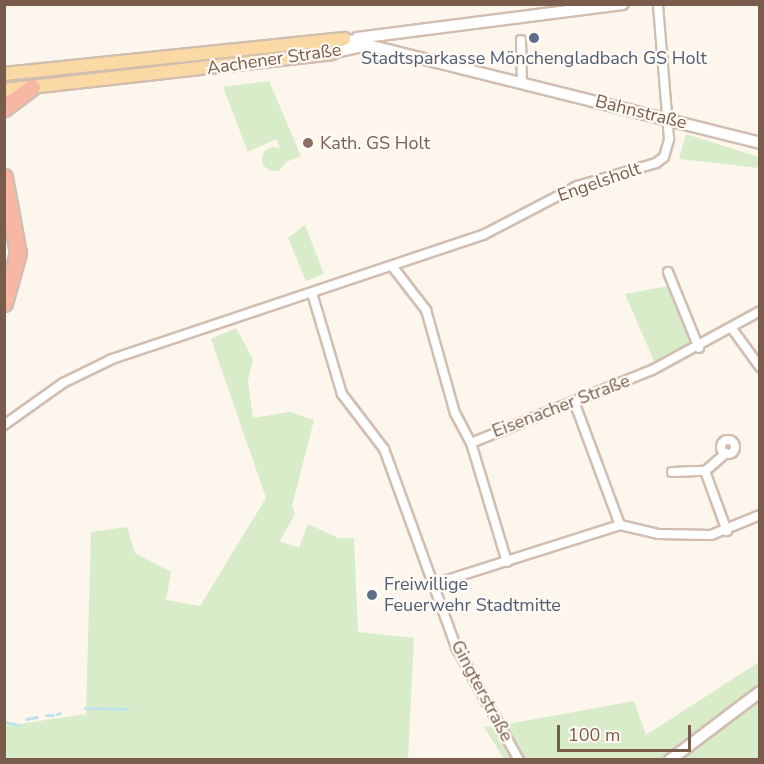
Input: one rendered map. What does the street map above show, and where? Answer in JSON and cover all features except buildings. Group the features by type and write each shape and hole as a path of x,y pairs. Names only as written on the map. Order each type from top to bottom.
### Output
{"highway":[{"path":"4,108 32,87"},
{"path":"4,177 18,254 4,303"}],"main road":[{"name":"Aachener Straße","path":"4,74 344,39 623,4"},
{"name":"Aachener Straße","path":"4,90 332,53 542,15"},
{"name":"Bahnstraße","path":"344,39 374,44 522,83 666,117 759,143"},
{"name":"Bahnstraße","path":"332,53 398,52"},
{"path":"670,759 759,692"}],"street":[{"name":"Engelsholt","path":"4,425 88,369 483,235 577,186 656,163 664,157 669,139 658,4"},
{"path":"521,40 522,83"},
{"path":"392,266 426,310 455,413 471,443"},
{"path":"668,272 699,348"},
{"name":"Gingterstraße","path":"312,293 342,394 384,449 431,585 460,655 519,759"},
{"name":"Eisenacher Straße","path":"507,562 471,443 575,404 699,348 733,330 759,311"},
{"path":"733,330 759,367"},
{"path":"575,404 620,525"},
{"path":"672,472 705,471 726,453"},
{"path":"705,471 727,531"},
{"path":"431,585 620,525 657,534 727,531 759,515"}],"green space":[{"path":"269,81 301,156 286,162 276,139 248,152 223,87"},
{"path":"686,134 759,157 759,168 679,159"},
{"path":"274,147 283,150 286,159 283,168 274,171 265,168 262,159 265,150"},
{"path":"305,225 324,274 306,281 288,238"},
{"path":"669,286 675,289 690,345 654,361 625,294"},
{"path":"236,328 253,359 248,381 253,418 290,412 314,420 292,506 295,514 280,541 299,548 308,524 338,538 354,538 358,632 414,638 408,759 5,759 5,726 86,714 91,532 127,527 135,553 171,572 166,600 200,606 266,498 211,339"},
{"path":"759,662 759,759 523,759 503,725 634,701 646,735"},
{"path":"492,726 512,759 504,759 484,727"}],"waterway":[{"path":"85,708 127,709"},
{"path":"46,715 53,715"},
{"path":"26,719 37,717"},
{"path":"4,722 19,725"}],"place":[{"name":"Stadtsparkasse Mönchengladbach GS Holt","path":"534,38"},
{"name":"Kath. GS Holt","path":"308,143"},
{"name":"Freiwillige Feuerwehr Stadtmitte","path":"372,595"}]}
